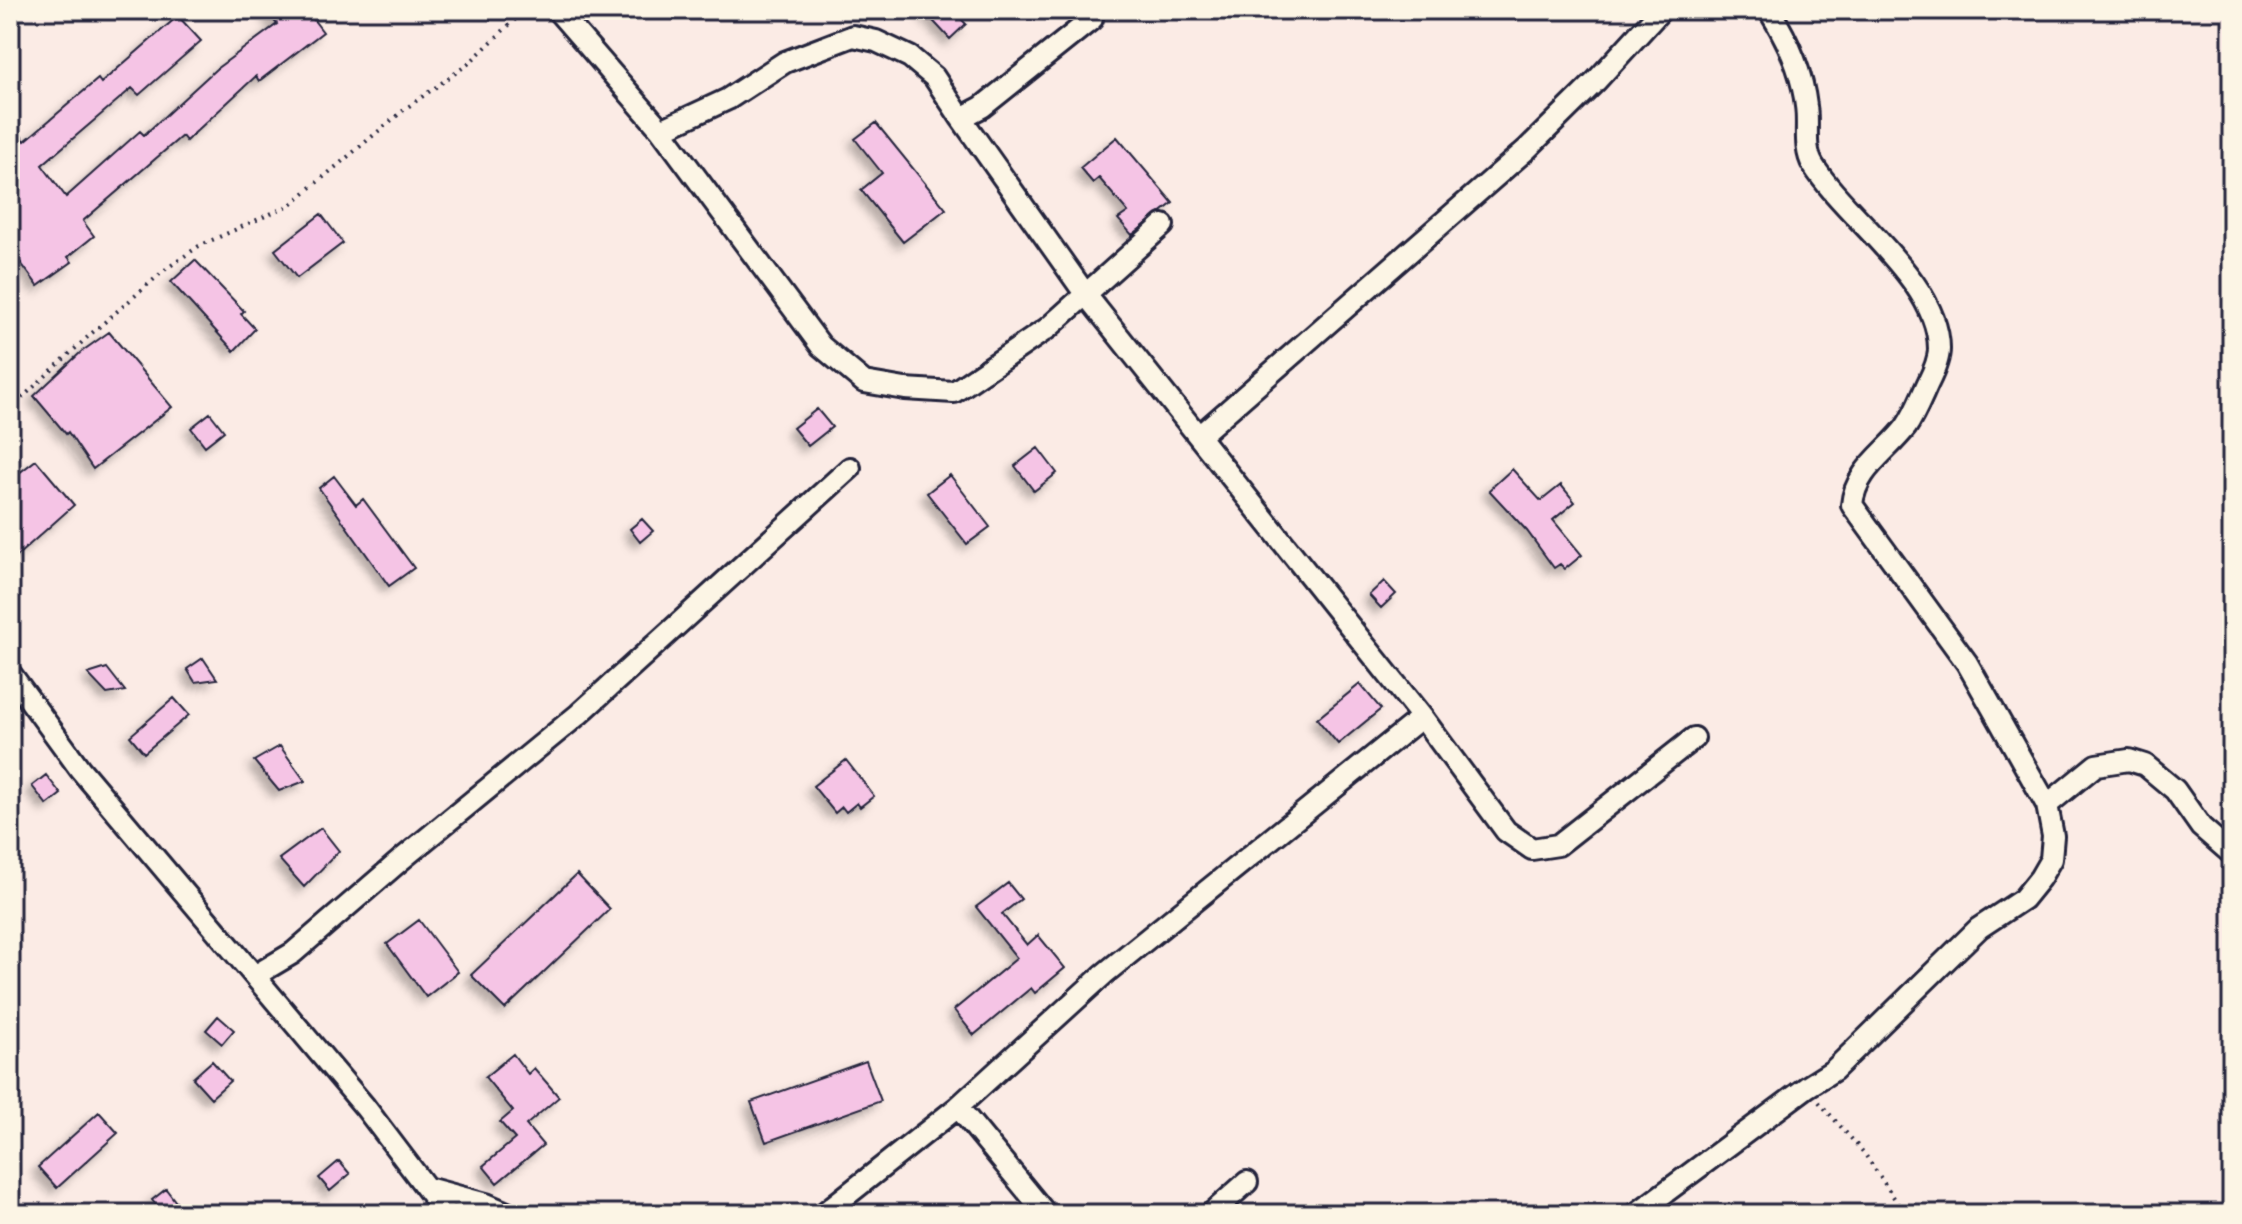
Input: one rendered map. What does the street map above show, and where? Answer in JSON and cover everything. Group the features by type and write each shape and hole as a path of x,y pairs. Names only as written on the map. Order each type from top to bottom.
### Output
{"street":[{"path":"557,10 661,130 821,346 864,382 905,389 954,392 1048,328 1163,225"},
{"path":"1199,436 1527,149 1596,81 1661,10"},
{"path":"1636,1214 1834,1070 1979,928 2023,899 2051,859 2053,836 2047,805 1967,663 1852,505 1852,496 1864,471 1908,424 1933,372 1939,349 1933,323 1920,293 1885,246 1837,195 1807,154 1806,105 1800,70 1769,10"},
{"path":"961,118 982,107 1092,19"},
{"path":"661,130 728,99 785,62 853,36 876,41 910,57 934,77 1086,295 1422,717 1506,831 1532,849 1558,845 1694,738"},
{"path":"256,975 293,953 579,714 850,468"},
{"path":"10,673 80,769 365,1107 446,1214"},
{"path":"823,1214 958,1107 1104,974 1422,717"},
{"path":"2047,805 2096,765 2129,760 2145,765 2175,790 2201,827 2232,854"},
{"path":"958,1107 1046,1214"},
{"path":"1211,1214 1247,1182"},
{"path":"427,1188 486,1204 509,1214"}],"path":[{"path":"10,409 166,269 199,246 290,205 405,109 468,64 525,10"},
{"path":"1807,1087 1864,1153 1905,1214"}],"building":[{"path":"265,10 306,10 323,32 259,81 256,76 186,141 182,136 83,221 94,236 68,257 72,262 38,286 10,248 10,121 25,141 98,79 101,83 178,16 201,41 139,95 132,88 42,165 66,197 140,131 144,135 216,69 277,24"},
{"path":"923,10 953,10 966,24 950,39"},
{"path":"876,123 946,209 903,242 861,190 882,173 855,139"},
{"path":"1117,137 1173,203 1132,235 1118,219 1128,212 1099,178 1093,183 1080,168"},
{"path":"321,214 343,243 297,278 275,250"},
{"path":"195,260 244,311 241,314 255,329 234,351 171,282"},
{"path":"109,332 172,407 93,469 68,432 66,434 34,396 81,352"},
{"path":"817,409 832,427 808,446 793,428"},
{"path":"210,413 224,431 205,446 191,428"},
{"path":"1038,448 1057,473 1034,491 1015,466"},
{"path":"36,460 74,505 10,562 10,480"},
{"path":"1512,469 1541,501 1561,485 1575,502 1553,520 1582,555 1565,569 1560,564 1554,568 1527,531 1489,490"},
{"path":"950,475 990,527 967,544 927,493"},
{"path":"334,476 356,505 363,499 414,568 389,586 319,488"},
{"path":"642,519 653,531 640,542 630,529"},
{"path":"1384,581 1396,594 1381,608 1369,595"},
{"path":"203,658 217,679 195,682 187,669"},
{"path":"107,668 125,691 107,694 88,674"},
{"path":"1360,684 1381,709 1338,744 1317,719"},
{"path":"174,698 189,715 144,753 130,736"},
{"path":"280,746 305,781 279,791 254,761"},
{"path":"846,760 874,796 860,807 857,803 846,812 842,807 835,813 813,786"},
{"path":"46,775 61,794 47,805 32,786"},
{"path":"321,828 339,851 304,887 279,859"},
{"path":"577,874 610,909 505,1009 471,975"},
{"path":"1008,883 1021,899 1002,914 1027,945 1038,935 1065,968 1035,993 1031,988 974,1035 954,1010 1017,958 976,907"},
{"path":"419,920 458,972 426,997 387,944"},
{"path":"218,1016 234,1030 222,1044 206,1030"},
{"path":"513,1054 528,1074 534,1068 559,1097 526,1125 543,1145 497,1183 483,1166 515,1139 500,1122 513,1111 485,1077"},
{"path":"212,1061 230,1081 211,1098 193,1078"},
{"path":"866,1061 881,1101 766,1142 751,1102"},
{"path":"99,1112 118,1133 57,1188 38,1167"},
{"path":"339,1161 350,1174 330,1191 319,1178"},
{"path":"166,1189 185,1214 163,1214 152,1200"}]}
